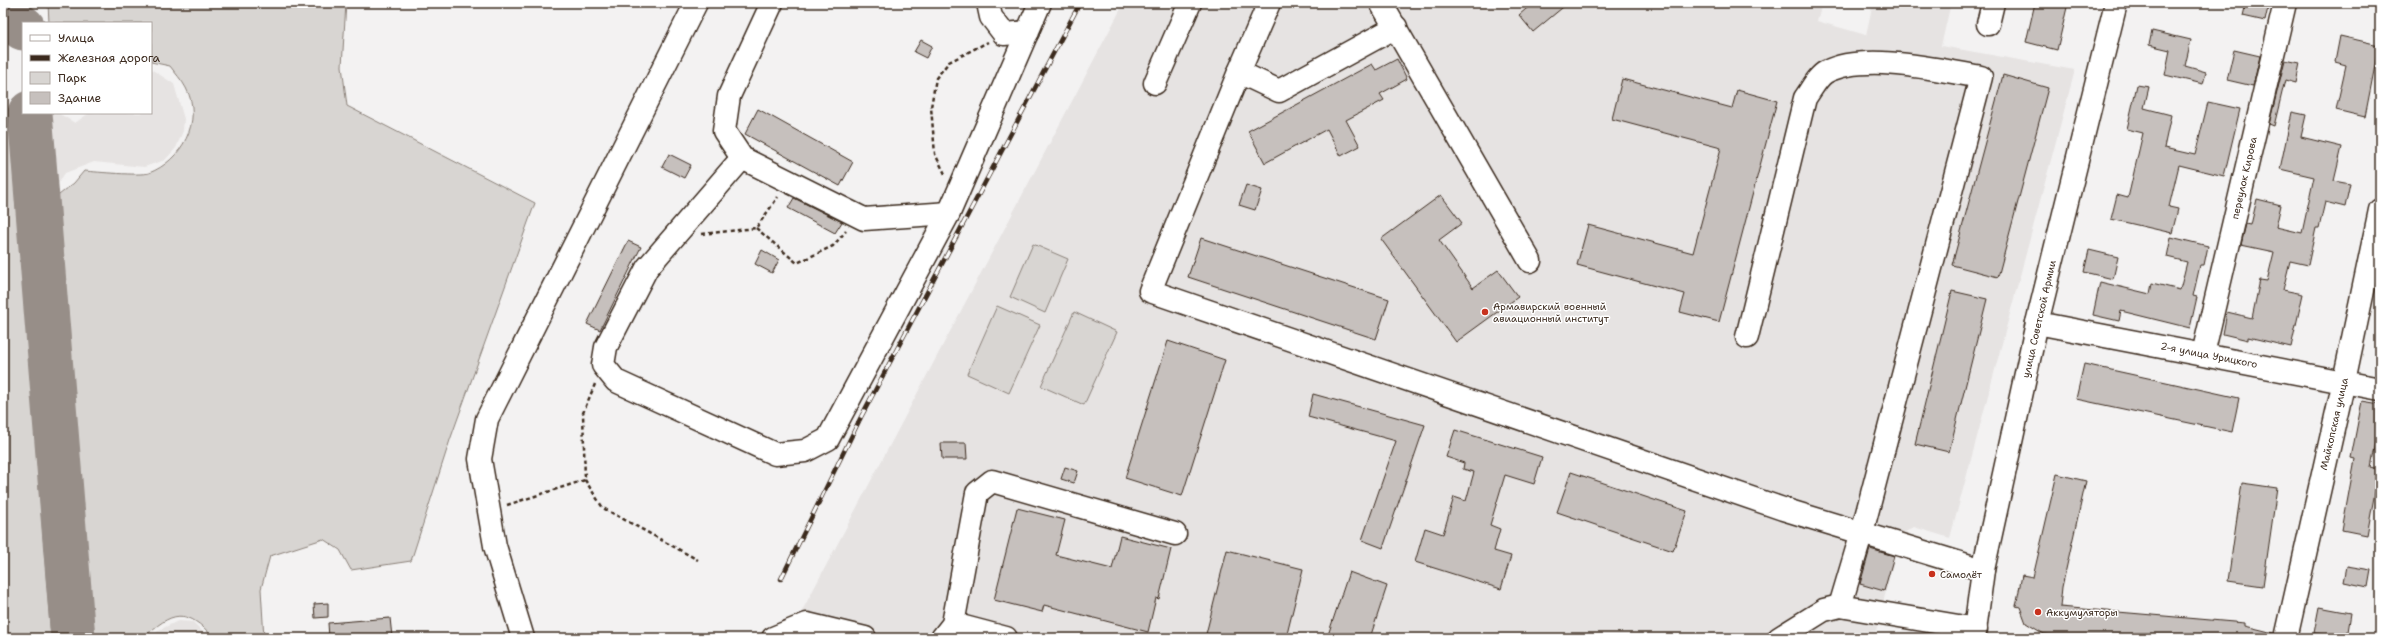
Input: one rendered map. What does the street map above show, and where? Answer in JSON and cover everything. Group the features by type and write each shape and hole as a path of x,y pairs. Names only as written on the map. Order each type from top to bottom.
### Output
{"street":[{"path":"523,638 495,546 480,459 487,419 696,3"},
{"path":"772,3 729,96 724,131 742,158 864,219 953,205"},
{"path":"988,3 991,17 1004,34 1028,32"},
{"path":"742,158 647,268 606,347 603,365 616,380 775,454 805,451 828,439 953,205 1040,3"},
{"path":"1155,83 1190,3"},
{"path":"1269,3 1239,72 1150,291 1783,509 1983,570"},
{"path":"1381,3 1530,261"},
{"path":"1988,24 1993,3"},
{"name":"улица Советской Армии","path":"1975,634 1983,570 2037,323 2116,3"},
{"name":"переулок Кирова","path":"2203,354 2285,3"},
{"path":"1239,72 1279,91 1396,27"},
{"path":"1747,337 1805,98 1826,72 1851,65 1893,62 1981,77 1862,532 1840,606"},
{"name":"Майкопская улица","path":"2286,638 2344,381 2374,266 2380,210"},
{"name":"2-я улица Урицкого","path":"2037,323 2380,388"},
{"path":"1006,638 948,631 977,493 992,481 1175,534"},
{"path":"1779,638 1824,610 1840,606 1975,634"},
{"path":"773,638 807,624 865,638"}],"path":[{"path":"953,205 935,154 931,107 936,78 948,62 1004,34"},
{"path":"756,228 789,182"},
{"path":"673,238 756,228 797,263 833,246 859,216"},
{"path":"603,365 583,413 585,480 603,508 698,560"},
{"path":"489,511 585,480"}],"shaded area":[{"name":"Армавирский военный авиационный институт","path":"1124,3 1822,3 1817,21 1866,35 1873,3 1951,3 1941,46 2075,70 1950,538 1914,527 1900,535 1876,631 1819,633 1800,638 829,638 812,634 802,611"},
{"path":"152,70 174,84 184,119 183,131 176,148 165,160 144,167 94,162 65,173 56,187 36,189 30,114 60,114 75,123 88,114 152,114"},
{"path":"178,621 193,622 209,638 151,638 159,630"}],"green space":[{"path":"48,3 346,3 342,66 347,106 535,203 450,440 411,561 351,570 340,550 323,539 270,556 261,589 264,638 214,638 195,621 187,617 179,616 162,622 143,638 92,638 71,361 54,199 74,183 84,171 118,174 144,174 161,167 180,150 191,126 192,114 191,101 186,88 170,66 152,62 152,22 49,22"},
{"path":"3,101 10,115 51,638 3,638"},
{"path":"1033,244 1068,259 1045,313 1010,297"},
{"path":"997,306 1040,325 1009,393 967,374"},
{"path":"1074,312 1117,332 1084,405 1041,386"}],"building":[{"path":"1533,3 1568,3 1533,32 1519,15"},
{"path":"2035,3 2068,3 2057,50 2026,42"},
{"path":"2246,3 2269,3 2265,21 2243,16"},
{"path":"2152,31 2191,40 2185,66 2206,72 2203,84 2165,75 2170,50 2149,45"},
{"path":"2340,36 2379,45 2365,117 2336,110 2346,65 2335,62"},
{"path":"921,40 932,46 926,58 914,52"},
{"path":"2234,50 2260,56 2253,86 2227,80"},
{"path":"1397,59 1407,79 1380,94 1384,100 1346,120 1360,146 1341,156 1327,129 1265,163 1248,131 1372,64 1376,70"},
{"path":"2285,60 2300,63 2296,83 2285,80 2274,126 2269,124"},
{"path":"2003,75 2048,88 1998,277 1952,265"},
{"path":"1622,79 1732,108 1737,90 1777,101 1719,322 1680,312 1685,294 1577,265 1588,225 1693,253 1721,148 1612,119"},
{"path":"2137,85 2149,87 2144,108 2171,115 2164,148 2195,155 2208,102 2240,109 2224,176 2179,165 2169,207 2178,209 2172,233 2111,219 2117,195 2128,198 2143,133 2127,129"},
{"path":"758,109 853,162 840,186 745,134"},
{"path":"2292,112 2306,115 2301,137 2342,147 2334,181 2350,184 2345,207 2325,202 2319,228 2316,228 2308,265 2290,261 2283,290 2303,294 2291,347 2248,337 2248,340 2223,334 2227,312 2252,318 2260,280 2267,281 2274,252 2241,245 2246,224 2251,225 2257,199 2281,205 2276,227 2302,233 2314,177 2280,169"},
{"path":"669,154 691,165 684,178 662,167"},
{"path":"1246,185 1262,190 1255,210 1239,205"},
{"path":"1441,195 1462,223 1439,240 1473,288 1498,270 1518,297 1456,342 1381,239"},
{"path":"794,198 842,222 835,233 788,208"},
{"path":"2171,237 2208,246 2204,265 2200,265 2193,296 2197,297 2190,328 2121,311 2119,321 2093,315 2100,282 2150,294 2152,283 2180,290 2187,262 2167,257"},
{"path":"1201,238 1389,299 1376,339 1188,277"},
{"path":"628,241 641,247 600,330 587,324"},
{"path":"762,250 779,260 772,273 755,264"},
{"path":"2089,250 2118,257 2113,279 2084,272"},
{"path":"1952,291 1987,299 1949,452 1915,444"},
{"path":"1168,341 1225,360 1182,496 1125,478"},
{"path":"2084,364 2239,398 2232,432 2076,399"},
{"path":"1313,394 1425,425 1383,548 1362,540 1396,441 1308,417"},
{"path":"2362,401 2380,404 2380,438 2377,437 2371,468 2379,470 2367,535 2342,530 2355,459 2351,458"},
{"path":"1455,430 1542,457 1534,484 1505,475 1490,525 1500,529 1494,551 1511,556 1501,589 1415,562 1425,528 1443,534 1454,497 1466,501 1474,472 1463,469 1464,463 1446,457"},
{"path":"941,443 966,443 967,459 942,459"},
{"path":"1065,467 1078,471 1074,483 1061,479"},
{"path":"1571,472 1687,511 1673,551 1557,512"},
{"path":"2057,474 2086,481 2062,587 2060,607 2245,623 2245,626 2274,633 2274,638 2082,638 2044,634 2026,623 2020,607 2016,606 2022,575 2033,577"},
{"path":"2242,483 2277,488 2263,586 2228,581"},
{"path":"1017,508 1065,520 1056,555 1112,569 1120,536 1171,549 1159,599 1156,598 1148,632 1044,605 1042,612 994,600"},
{"path":"1870,549 1894,556 1884,591 1860,584"},
{"path":"1227,550 1303,569 1286,638 1221,638 1206,634"},
{"path":"2347,566 2371,570 2368,587 2344,582"},
{"path":"1349,572 1387,586 1370,638 1327,638"},
{"path":"328,603 328,617 315,618 314,604"},
{"path":"2319,607 2351,613 2347,638 2314,633"},
{"path":"390,618 392,637 329,638 328,623"}],"taxiway":[{"path":"3,13 22,27"},
{"path":"30,114 73,638"}],"railway":[{"path":"781,579 861,417 1080,3"}],"place":[{"name":"Армавирский военный авиационный институт","path":"1485,312"},
{"name":"Самолёт","path":"1932,574"},
{"name":"Аккумуляторы","path":"2038,612"}]}
